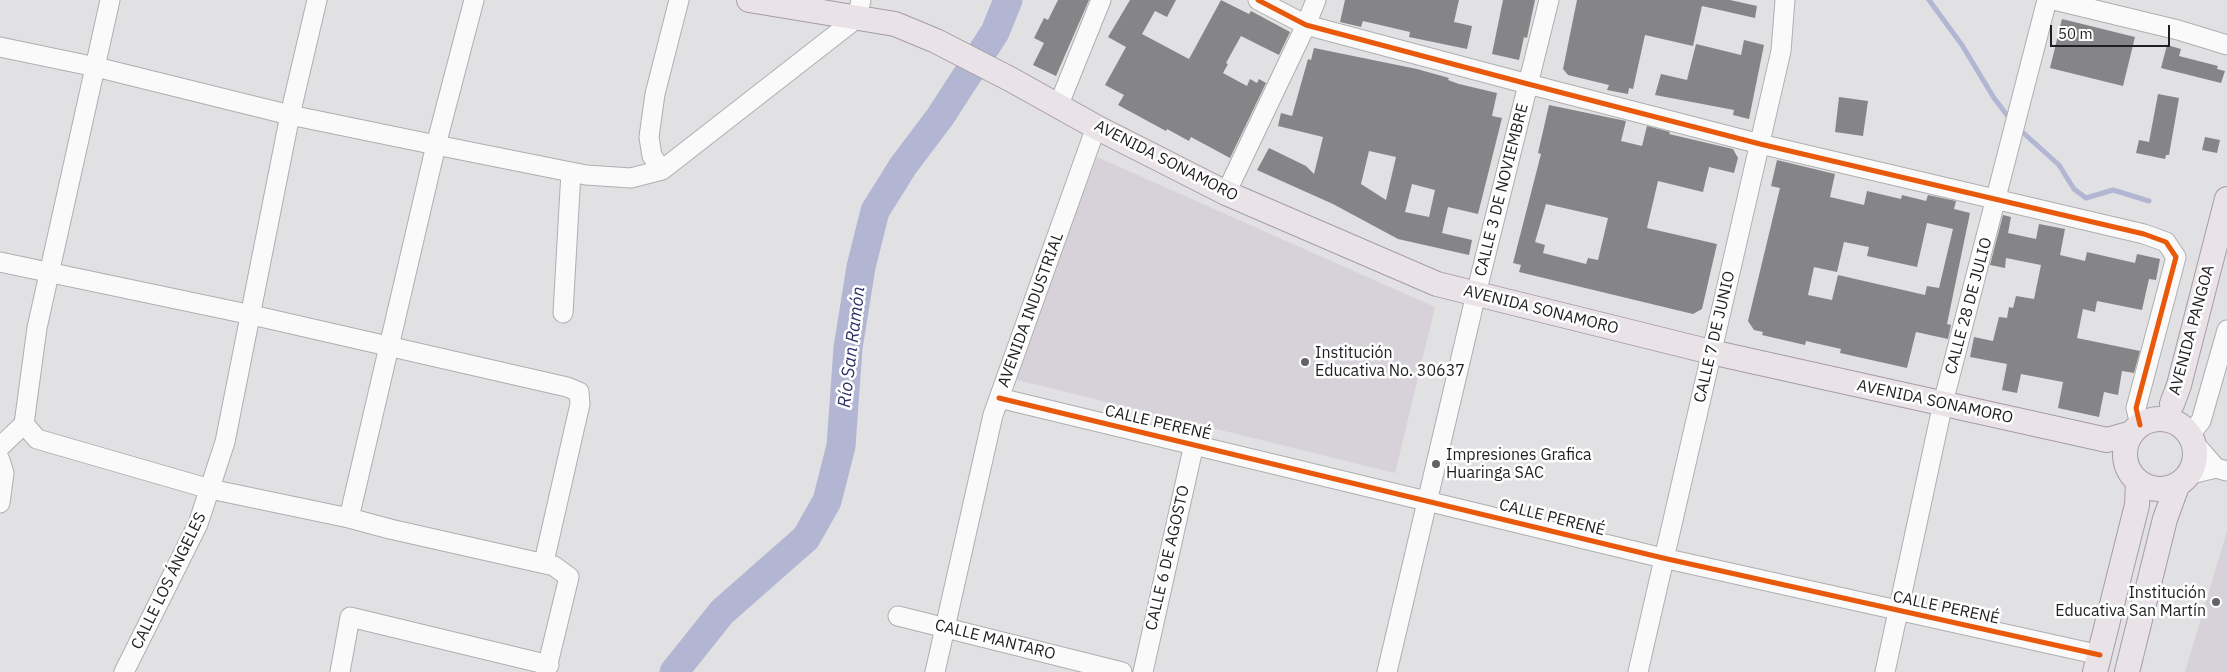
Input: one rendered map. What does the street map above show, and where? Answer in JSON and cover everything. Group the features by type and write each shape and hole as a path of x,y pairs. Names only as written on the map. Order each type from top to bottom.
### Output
{"main road":[{"name":"AVENIDA SONAMORO","path":"748,0 859,9 936,41 1058,104 1096,127 1226,193 1438,284 1712,352 2108,440"},
{"name":"AVENIDA PANGOA","path":"2172,404 2179,385 2227,198"},
{"path":"2127,672 2165,519 2196,460 2189,434 2172,404 2141,426 2126,445 2125,459 2129,472 2138,482 2157,490 2184,480"},
{"path":"2125,459 2108,440 2161,419 2189,434"},
{"path":"2098,663 2137,505 2138,482"}],"street":[{"path":"0,447 6,444 24,424 37,328 110,0"},
{"name":"CALLE LOS ÁNGELES","path":"124,672 198,524 225,442 252,315 290,115 316,0"},
{"path":"349,518 436,145 474,0"},
{"path":"662,170 652,156 649,137 656,94 678,0"},
{"path":"1058,104 1101,0"},
{"path":"1258,0 1306,25 1760,144 2144,234 2166,242 2176,257 2136,408 2141,426"},
{"path":"1226,193 1306,25 1316,0"},
{"name":"CALLE 3 DE NOVIEMBRE","path":"1387,672 1476,294 1549,0"},
{"name":"CALLE 7 DE JUNIO","path":"1638,672 1781,52 1785,0"},
{"name":"CALLE 28 DE JULIO","path":"1885,672 1943,404 2047,0"},
{"path":"2054,0 2178,30 2227,45"},
{"path":"0,47 96,67 290,115 571,172 631,178 662,170 859,9"},
{"name":"AVENIDA INDUSTRIAL","path":"935,672 993,415 1096,127"},
{"path":"563,313 571,172"},
{"path":"0,262 252,315 567,387 579,392 580,404 544,562"},
{"path":"2184,480 2222,470 2189,434 2201,421 2227,332"},
{"name":"CALLE PERENÉ","path":"1000,398 1664,558 1899,610 2098,663"},
{"path":"24,424 37,439 210,489 349,518 520,560 544,562 554,566 570,577 547,669 350,618 340,672"},
{"name":"CALLE 6 DE AGOSTO","path":"1143,672 1194,444"},
{"path":"0,460 4,473 0,503"},
{"name":"CALLE MANTARO","path":"898,616 1122,672"}],"shaded area":[{"path":"1097,157 1435,307 1395,473 1013,379"},
{"name":"Institución Educativa San Martín","path":"2227,531 2227,672 2185,672"}],"building":[{"path":"1058,0 1089,0 1056,76 1033,65 1044,43 1034,38 1044,18 1048,20"},
{"path":"1130,0 1176,0 1167,17 1155,11 1142,34 1189,59 1221,0 1249,14 1251,11 1290,32 1279,55 1241,36 1226,63 1228,64 1223,73 1247,86 1250,79 1257,83 1259,79 1266,83 1230,158 1191,137 1189,141 1167,129 1166,131 1118,105 1124,95 1105,85 1126,47 1108,37"},
{"path":"1345,0 1459,0 1454,22 1472,26 1467,49 1409,37 1410,32 1363,21 1361,27 1340,22"},
{"path":"1503,0 1535,0 1527,38 1524,37 1519,60 1492,54"},
{"path":"1577,0 1730,0 1757,6 1755,18 1702,6 1693,46 1645,35 1633,89 1629,88 1628,94 1607,90 1609,85 1568,75 1563,69"},
{"path":"2062,19 2135,37 2123,86 2050,68"},
{"path":"1744,40 1764,45 1749,119 1733,115 1734,110 1655,95 1661,74 1687,80 1696,44 1741,55"},
{"path":"2167,45 2181,49 2179,56 2218,66 2217,69 2225,71 2221,83 2161,68"},
{"path":"1314,48 1417,69 1449,78 1448,80 1459,84 1497,93 1492,116 1502,118 1478,214 1448,207 1442,233 1472,240 1469,255 1398,239 1333,204 1257,170 1269,148 1306,166 1314,174 1323,137 1278,126 1281,113 1292,116 1308,59 1311,60","holes":["1369,151 1396,157 1386,200 1361,184","1412,184 1435,190 1429,217 1405,212"]},
{"path":"2158,94 2179,98 2169,155 2166,155 2165,159 2136,153 2139,140 2149,142"},
{"path":"1839,97 1868,101 1863,136 1835,132"},
{"path":"1549,105 1626,121 1621,141 1642,146 1647,126 1670,132 1669,134 1733,149 1738,158 1734,173 1709,167 1703,192 1658,181 1647,228 1717,244 1702,309 1693,314 1519,272 1521,265 1513,263 1541,154 1538,153","holes":["1546,204 1608,218 1598,260 1588,258 1586,264 1543,253 1545,245 1535,242"]},
{"path":"2205,137 2220,140 2217,153 2202,150"},
{"path":"1777,160 1835,174 1830,197 1864,205 1867,191 1901,199 1902,195 1926,201 1928,195 1956,201 1954,209 1970,213 1947,324 1951,325 1948,339 1916,332 1907,368 1840,353 1841,349 1806,341 1805,345 1762,335 1763,332 1754,330 1748,321 1780,188 1771,186","holes":["1927,223 1953,229 1939,288 1927,286 1925,295 1838,275 1832,300 1808,295 1814,267 1837,272 1844,242 1869,247 1867,256 1917,267"]},
{"path":"2003,215 2011,217 2008,233 2036,239 2039,224 2065,229 2060,255 2085,261 2087,252 2135,263 2137,254 2160,259 2156,280 2149,279 2142,310 2097,301 2095,312 2083,309 2077,338 2140,351 2134,373 2122,371 2118,395 2104,392 2099,417 2058,408 2063,382 2021,374 2017,393 2002,390 2007,364 1970,357 1974,337 1993,341 1999,317 2007,318 2009,307 2013,308 2016,296 2034,299 2041,265 2006,258 2005,268 1990,265"}],"waterway":[{"name":"Río San Ramón","path":"674,672 722,612 806,538 827,501 841,446 848,348 861,267 875,211 903,166 940,117 995,32 1008,0"},
{"path":"1929,0 1962,45 1994,98 2010,119"},
{"path":"2019,129 2059,165 2074,189 2086,198 2113,190 2149,201"}],"cycle path":[{"path":"1258,0 1306,25 1760,144 2144,234 2166,242 2176,257 2136,408 2140,425"},
{"path":"999,398 1663,558 2100,655"}],"place":[{"name":"Institución Educativa No. 30637","path":"1305,362"},
{"name":"Impresiones Grafica Huaringa SAC","path":"1436,464"},
{"name":"Institución Educativa San Martín","path":"2216,602"}]}
